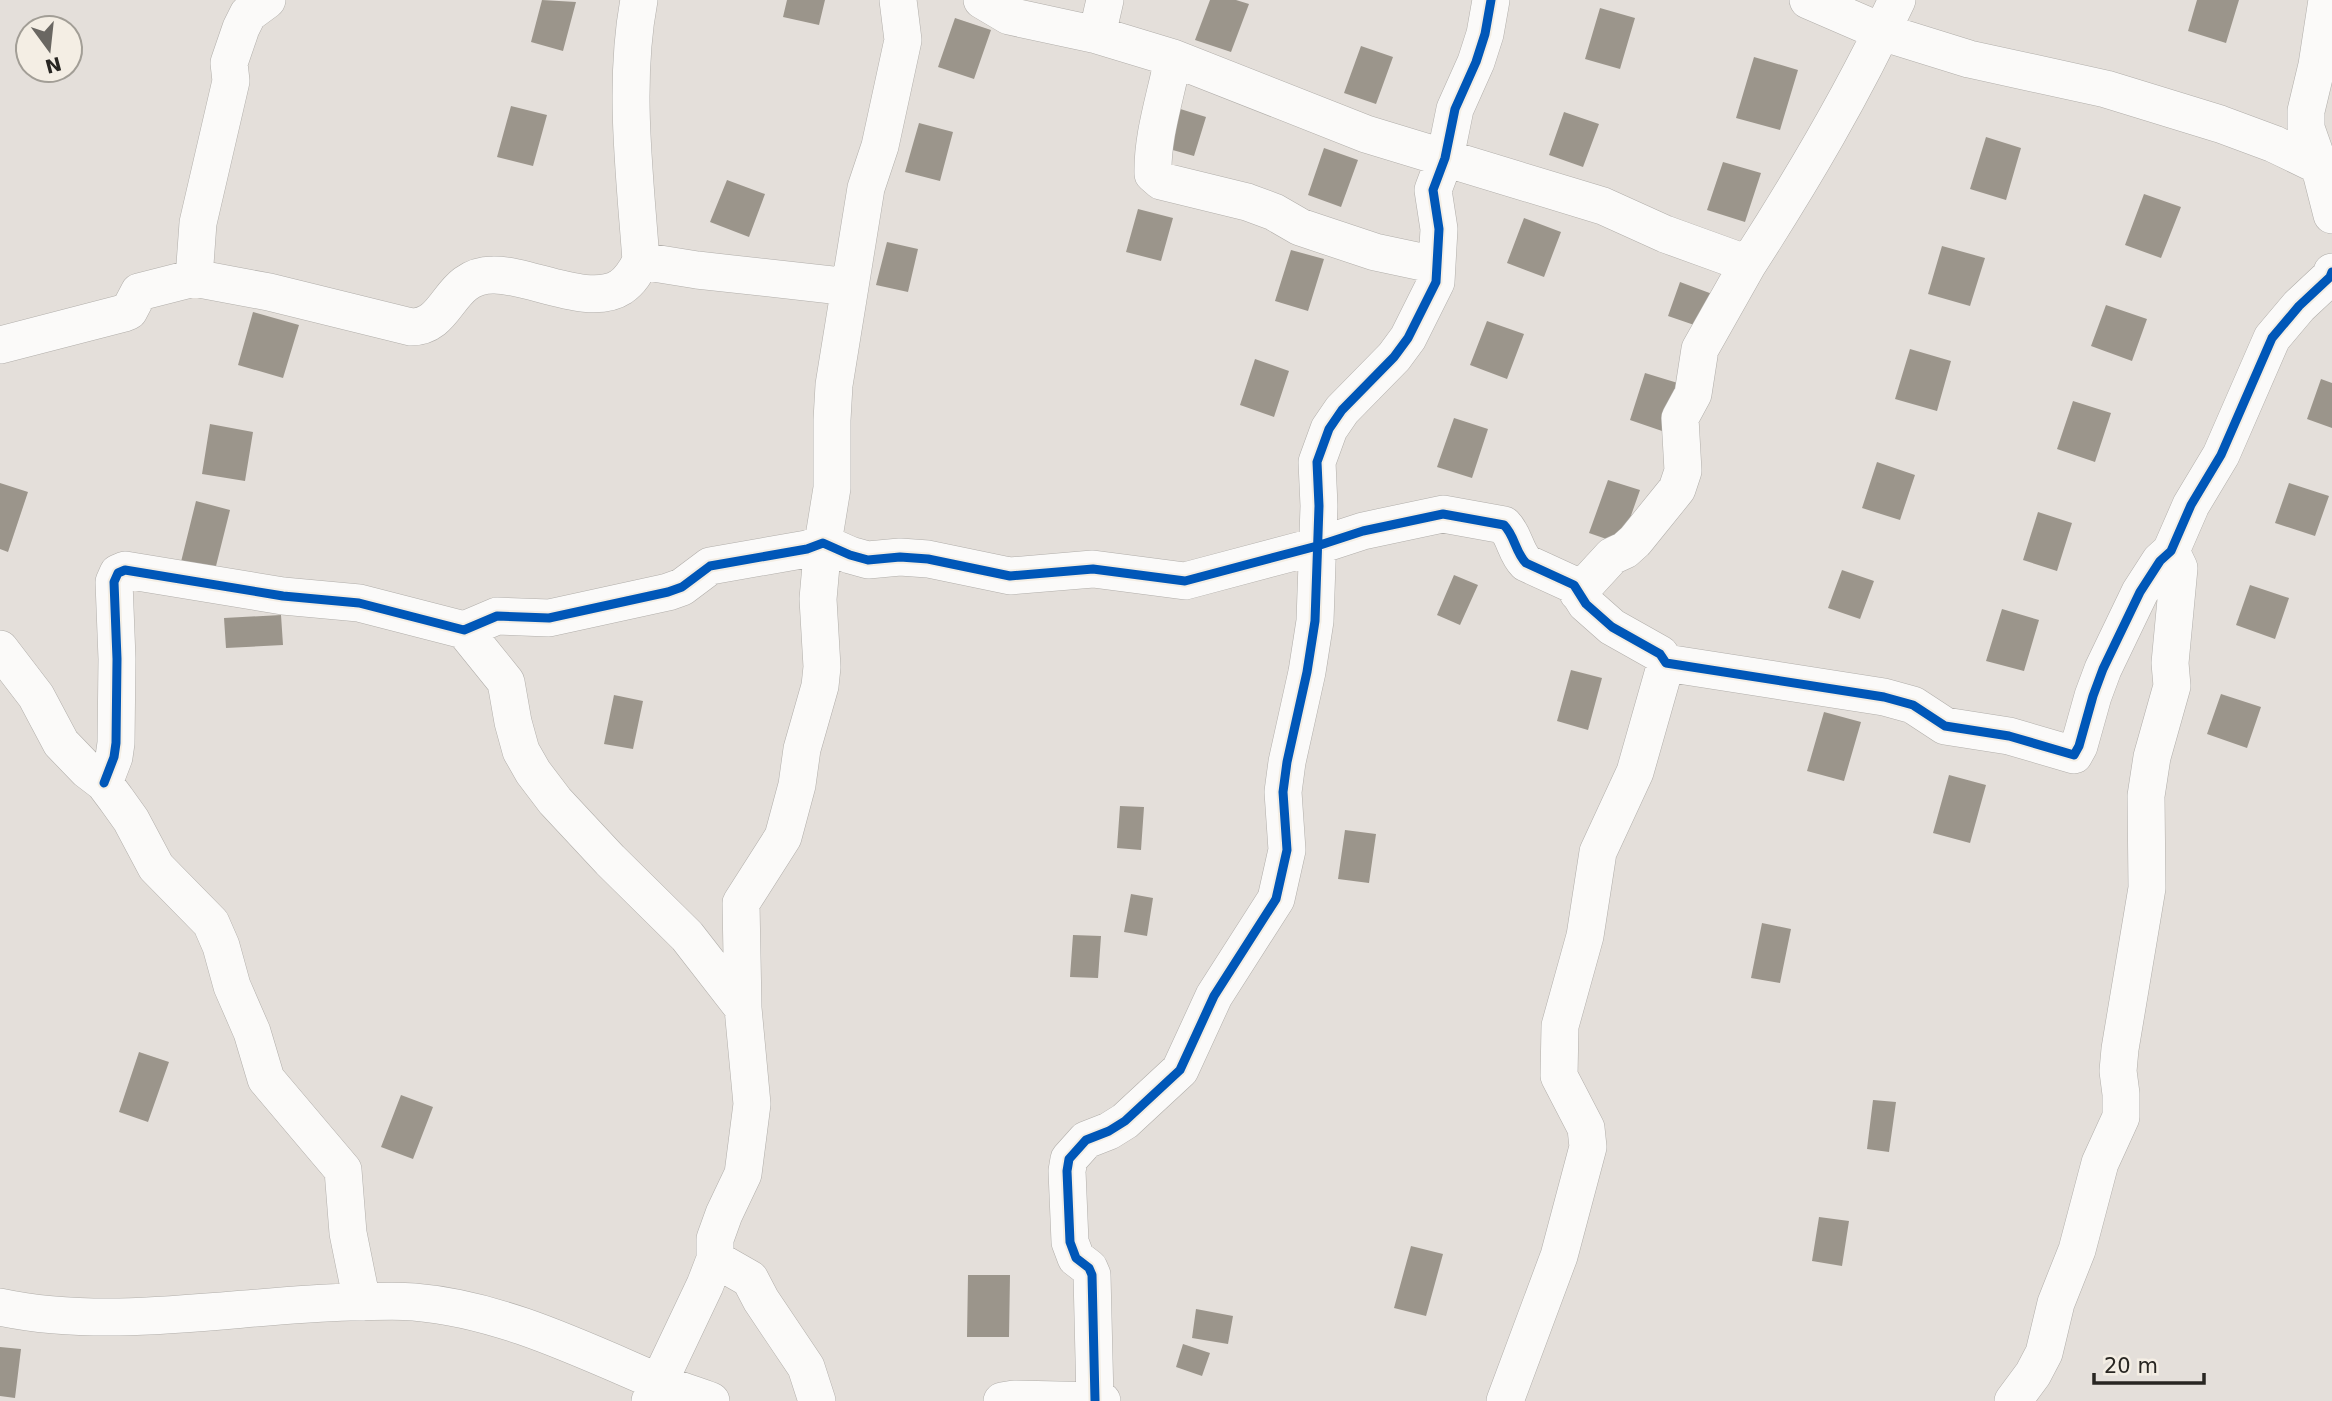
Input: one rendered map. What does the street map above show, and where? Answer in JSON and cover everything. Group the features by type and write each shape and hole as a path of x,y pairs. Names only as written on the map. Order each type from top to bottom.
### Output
{"street":[{"path":"194,278 198,223 231,80 229,63 248,14 267,0"},
{"path":"0,345 124,313 129,311 139,292 194,278 269,292 411,327 420,327 441,312 459,287 471,279 489,275 505,275 569,291 596,293 620,288 632,278 641,261 632,121 634,34 639,0"},
{"path":"654,1392 685,1332 715,1259 715,1240 723,1214 743,1174 752,1104 743,1008 741,903 783,837 797,785 802,749 820,686 822,667 818,599 832,488 834,385 866,188 880,146 903,40 898,0"},
{"path":"982,0 1010,16 1097,36 1173,58 1366,134 1604,206 1665,234 1748,264"},
{"path":"1097,36 1105,0"},
{"path":"1002,1401 1098,1400 1093,1275 1089,1268 1076,1258 1070,1242 1067,1171 1069,1158 1086,1140 1110,1131 1125,1121 1180,1070 1214,996 1276,899 1287,850 1283,792 1287,762 1313,639 1319,493 1317,462 1329,429 1342,410 1394,357 1408,338 1436,282 1439,229 1433,190 1445,158 1455,108 1479,52 1491,0"},
{"path":"1808,0 1882,32 1969,59 2106,89 2207,120 2274,144 2326,170"},
{"path":"1578,593 1612,555 1625,550 1634,541 1678,489 1683,471 1680,418 1693,394 1700,349 1748,264 1812,164 1897,0"},
{"path":"2327,0 2317,65 2306,111 2309,143 2326,170 2332,215"},
{"path":"1173,58 1158,123 1153,160 1153,174 1161,181 1247,202 1274,212 1300,227 1364,249 1436,264"},
{"path":"641,261 696,270 850,286"},
{"path":"464,630 498,616 549,618 668,592 682,587 710,566 807,549 823,543 868,560 900,557 928,559 1010,576 1093,569 1185,581 1363,531 1443,514 1496,522 1508,529 1514,547 1526,563 1574,585 1586,604 1612,627 1660,654 1666,663 1884,697 1913,705 1945,726 2009,736 2074,755 2103,669 2140,592 2160,561 2171,551 2191,505 2221,455 2273,338 2332,272"},
{"path":"2013,1401 2033,1374 2044,1353 2056,1303 2077,1250 2100,1163 2120,1117 2120,1049 2147,888 2146,796 2152,757 2172,687 2170,663 2179,568 2171,551"},
{"path":"104,783 114,757 116,743 114,582 118,573 125,570 283,596 359,603 464,630 506,682 518,741 533,772 555,801 610,860 687,936 743,1008"},
{"path":"0,649 36,696 61,743 104,783 131,820 156,867 211,923 221,946 232,986 252,1032 266,1079 343,1170 348,1233 362,1302"},
{"path":"1505,1401 1559,1256 1588,1147 1586,1128 1559,1076 1560,1026 1585,936 1598,852 1636,772 1666,663"},
{"path":"715,1259 750,1279 806,1367 817,1401"},
{"path":"0,1307 57,1314 108,1316 307,1303 414,1302 458,1308 583,1348 654,1392 711,1401"}],"building":[{"path":"542,0 576,2 563,51 531,42"},
{"path":"787,0 825,0 819,25 783,17"},
{"path":"1210,0 1236,0 1249,4 1231,52 1195,40"},
{"path":"2197,0 2239,0 2226,43 2188,31"},
{"path":"1600,8 1635,18 1620,69 1585,59"},
{"path":"955,18 991,30 974,79 938,67"},
{"path":"1361,46 1393,57 1376,104 1344,93"},
{"path":"1754,57 1798,70 1780,130 1736,118"},
{"path":"511,106 547,115 533,166 497,157"},
{"path":"1174,107 1206,117 1194,156 1162,147"},
{"path":"1564,112 1599,124 1583,167 1549,155"},
{"path":"919,123 953,132 940,181 905,172"},
{"path":"1986,137 2021,148 2006,200 1970,189"},
{"path":"1324,148 1358,160 1341,207 1308,195"},
{"path":"1723,162 1761,173 1745,222 1707,210"},
{"path":"727,180 765,194 749,237 710,222"},
{"path":"2144,194 2181,207 2161,258 2125,245"},
{"path":"1138,209 1173,218 1161,261 1126,252"},
{"path":"1524,218 1561,232 1544,277 1507,263"},
{"path":"887,242 918,249 908,292 876,285"},
{"path":"1942,246 1985,258 1970,306 1928,294"},
{"path":"1291,250 1324,259 1308,311 1275,301"},
{"path":"1680,282 1715,295 1703,328 1668,316"},
{"path":"2106,305 2147,319 2132,361 2091,346"},
{"path":"253,312 299,325 283,378 238,365"},
{"path":"1487,321 1524,334 1507,379 1470,365"},
{"path":"1910,349 1951,361 1937,411 1895,399"},
{"path":"1255,359 1289,371 1274,417 1240,405"},
{"path":"1645,373 1681,384 1665,432 1630,420"},
{"path":"2321,379 2332,383 2332,428 2307,419"},
{"path":"2073,401 2111,413 2095,462 2057,449"},
{"path":"1454,418 1488,429 1472,478 1437,467"},
{"path":"210,424 253,432 245,481 202,474"},
{"path":"1877,462 1915,475 1900,520 1862,508"},
{"path":"1608,480 1640,490 1621,544 1589,533"},
{"path":"0,483 28,492 8,552 0,549"},
{"path":"2289,483 2329,496 2315,536 2275,523"},
{"path":"196,501 230,510 213,578 179,570"},
{"path":"2038,512 2072,523 2057,571 2023,560"},
{"path":"1842,570 1874,581 1860,619 1828,608"},
{"path":"1454,575 1478,585 1460,625 1437,615"},
{"path":"2250,585 2289,598 2275,639 2236,625"},
{"path":"2002,609 2039,620 2024,671 1986,661"},
{"path":"281,615 283,645 226,648 224,618"},
{"path":"1571,670 1602,678 1588,730 1557,721"},
{"path":"2221,694 2261,707 2247,748 2207,734"},
{"path":"614,695 643,701 633,749 604,744"},
{"path":"1824,712 1861,722 1844,781 1807,771"},
{"path":"1949,775 1986,785 1970,843 1933,833"},
{"path":"1120,806 1144,807 1141,850 1117,848"},
{"path":"1345,830 1376,834 1369,883 1338,879"},
{"path":"1131,894 1153,898 1147,936 1124,932"},
{"path":"1762,923 1791,929 1780,983 1751,978"},
{"path":"1073,935 1101,936 1098,978 1070,977"},
{"path":"139,1052 169,1062 148,1122 119,1112"},
{"path":"401,1095 433,1107 413,1159 381,1147"},
{"path":"1873,1100 1896,1102 1889,1152 1867,1149"},
{"path":"1819,1217 1849,1221 1842,1266 1812,1261"},
{"path":"1411,1246 1443,1254 1426,1316 1394,1308"},
{"path":"968,1275 1010,1275 1009,1337 967,1337"},
{"path":"1196,1309 1233,1316 1228,1344 1192,1338"},
{"path":"1183,1344 1210,1353 1202,1376 1176,1367"},
{"path":"0,1347 21,1349 15,1398 0,1396"}],"cycle path":[{"path":"1095,1400 1092,1275 1089,1268 1076,1258 1070,1242 1067,1171 1069,1159 1086,1140 1125,1121 1180,1070 1214,996 1276,899 1287,850 1283,792 1287,762 1315,621 1319,506 1317,462 1329,429 1342,410 1394,357 1408,338 1436,282 1439,229 1433,190 1445,158 1455,109 1485,34 1491,0"},
{"path":"104,783 114,757 116,743 114,582 118,573 125,570 283,596 359,603 464,630 497,616 549,618 668,592 682,587 710,566 807,549 823,543 868,560 900,557 928,559 1010,576 1093,569 1185,581 1363,531 1443,514 1504,525 1526,563 1574,585 1586,604 1612,627 1660,654 1666,663 1884,697 1913,705 1945,726 2009,736 2074,755 2103,669 2140,592 2160,561 2171,551 2191,505 2221,455 2272,338 2332,272"}]}
